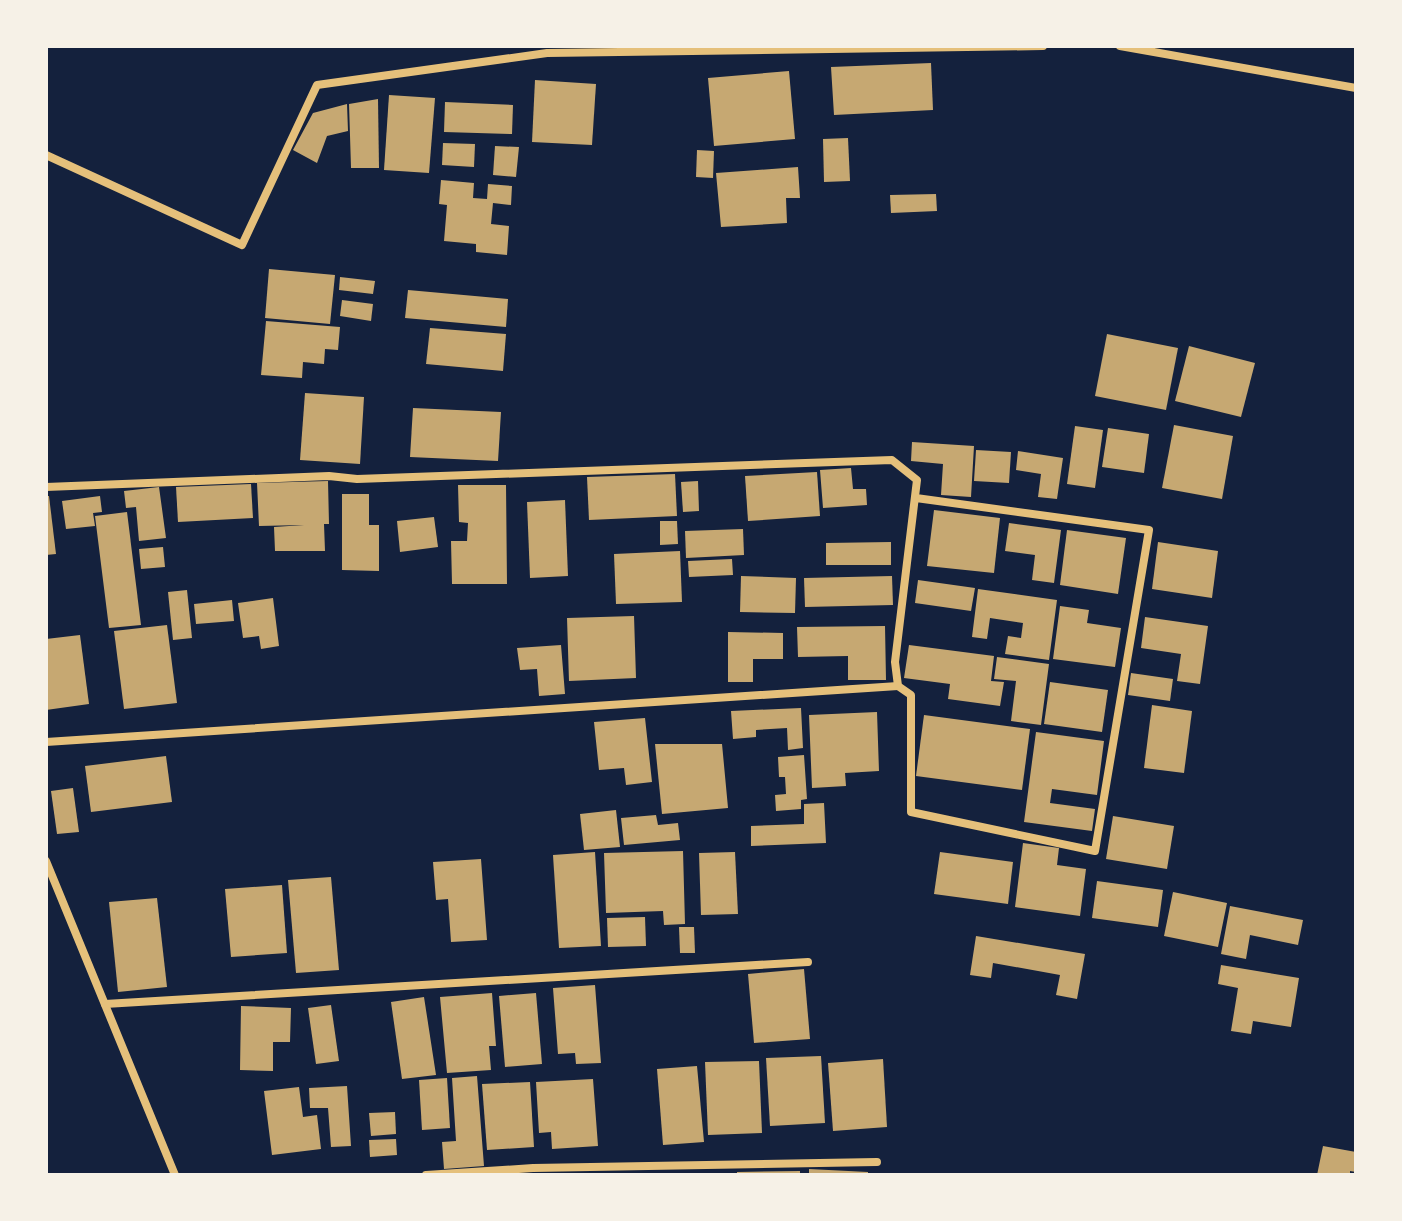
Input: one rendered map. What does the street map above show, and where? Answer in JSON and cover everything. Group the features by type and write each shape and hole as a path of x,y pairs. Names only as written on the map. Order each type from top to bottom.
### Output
{"street":[{"path":"46,155 242,245 317,85 547,53 1043,46"},
{"path":"1120,46 1356,88"},
{"path":"46,487 329,476 372,479 892,460 917,480 895,662 898,686"},
{"path":"46,742 898,686 911,695 911,812 1095,851 1149,530 916,498"},
{"path":"46,861 175,1175"},
{"path":"105,1004 808,962"},
{"path":"426,1175 533,1168 877,1162"}],"building":[{"path":"931,63 933,110 834,115 831,67"},
{"path":"789,71 795,139 714,146 708,78"},
{"path":"535,80 596,84 592,145 532,142"},
{"path":"389,95 435,98 429,173 384,170"},
{"path":"378,99 379,168 351,168 349,104"},
{"path":"445,102 513,105 512,134 444,132"},
{"path":"347,104 348,131 327,136 317,163 293,150 313,113"},
{"path":"848,138 850,181 824,182 823,139"},
{"path":"443,143 475,144 474,167 442,165"},
{"path":"495,146 519,147 516,177 493,175"},
{"path":"697,150 714,151 713,178 696,177"},
{"path":"798,167 800,198 786,198 787,223 721,227 716,173"},
{"path":"441,180 474,183 473,198 487,199 488,184 512,186 511,205 493,203 491,224 509,226 507,255 476,252 476,244 444,241 447,205 439,204"},
{"path":"936,194 937,211 891,213 890,195"},
{"path":"269,269 335,275 330,324 265,318"},
{"path":"340,277 375,281 373,294 339,290"},
{"path":"408,290 508,299 506,327 405,318"},
{"path":"342,300 373,304 371,321 340,316"},
{"path":"266,321 340,327 338,350 325,349 324,364 303,362 302,378 261,375"},
{"path":"430,328 506,334 503,371 426,364"},
{"path":"1107,334 1178,348 1166,410 1095,396"},
{"path":"1189,346 1255,363 1241,417 1175,401"},
{"path":"305,393 364,397 360,464 300,460"},
{"path":"413,408 501,412 498,461 410,457"},
{"path":"1174,425 1233,436 1222,499 1162,488"},
{"path":"1075,426 1103,430 1095,488 1067,484"},
{"path":"1108,428 1149,434 1144,473 1102,467"},
{"path":"912,442 974,446 971,497 941,495 943,464 911,461"},
{"path":"976,450 1011,452 1009,483 974,481"},
{"path":"1018,451 1063,458 1057,499 1038,497 1041,474 1016,470"},
{"path":"851,468 853,489 866,489 867,505 823,508 820,470"},
{"path":"817,472 820,516 748,521 745,476"},
{"path":"675,474 677,516 589,520 587,477"},
{"path":"328,481 329,524 324,524 325,551 275,551 274,527 304,525 259,526 257,483"},
{"path":"698,481 699,511 683,512 681,482"},
{"path":"251,484 253,518 178,522 176,487"},
{"path":"458,485 506,485 507,584 452,584 451,541 467,541 468,523 459,522"},
{"path":"159,487 166,538 139,541 136,507 126,508 124,491"},
{"path":"342,494 369,494 369,525 379,525 379,571 342,570"},
{"path":"46,496 49,496 56,554 46,555"},
{"path":"100,496 102,512 93,513 95,526 66,529 62,501"},
{"path":"565,500 568,576 530,578 527,502"},
{"path":"934,510 1000,518 994,573 927,566"},
{"path":"127,512 141,625 109,628 95,516"},
{"path":"434,517 438,547 400,552 397,521"},
{"path":"660,521 677,521 678,544 660,545"},
{"path":"1009,523 1061,530 1054,583 1032,580 1035,555 1005,551"},
{"path":"743,529 744,555 686,558 685,531"},
{"path":"1067,530 1126,538 1118,594 1060,585"},
{"path":"891,542 891,565 826,565 826,543"},
{"path":"1158,542 1218,551 1212,598 1152,589"},
{"path":"163,547 165,567 141,569 139,549"},
{"path":"680,551 682,602 616,604 614,554"},
{"path":"732,559 733,575 689,577 688,561"},
{"path":"741,576 796,578 795,613 740,612"},
{"path":"892,576 893,605 805,607 804,578"},
{"path":"918,580 975,588 971,611 915,603"},
{"path":"978,589 1057,600 1049,660 1005,654 1008,636 1021,638 1023,623 990,618 987,639 972,637"},
{"path":"187,590 192,638 173,640 168,592"},
{"path":"273,598 279,646 261,649 259,636 243,638 238,603"},
{"path":"232,600 234,621 196,624 194,604"},
{"path":"1060,606 1089,610 1087,623 1121,628 1115,667 1053,659"},
{"path":"634,616 636,678 569,681 567,618"},
{"path":"1145,617 1208,626 1200,684 1177,681 1181,654 1141,648"},
{"path":"167,625 177,703 124,709 114,631"},
{"path":"885,626 886,680 848,680 848,656 798,657 797,627"},
{"path":"728,632 783,633 783,659 753,659 753,682 728,682"},
{"path":"80,635 89,704 46,710 46,639"},
{"path":"561,645 565,694 539,696 537,669 520,670 517,648"},
{"path":"909,645 994,656 991,681 1004,682 1000,706 948,699 950,684 904,678"},
{"path":"997,657 1049,664 1041,725 1011,721 1016,681 994,679"},
{"path":"1131,673 1173,679 1170,701 1128,695"},
{"path":"1050,682 1108,690 1102,732 1044,724"},
{"path":"1152,705 1192,711 1184,773 1144,768"},
{"path":"801,708 803,748 788,750 787,728 756,730 756,737 733,739 731,711"},
{"path":"877,712 879,771 845,773 846,786 812,788 809,715"},
{"path":"924,715 1030,729 1022,790 916,776"},
{"path":"645,718 652,782 626,785 624,768 599,770 594,722"},
{"path":"1036,732 1104,741 1097,795 1052,789 1050,803 1095,809 1092,831 1024,822"},
{"path":"655,744 722,744 728,808 662,814"},
{"path":"804,755 807,799 801,800 801,809 776,811 775,795 786,794 785,777 779,777 778,757"},
{"path":"166,756 172,802 91,812 85,766"},
{"path":"73,788 79,832 57,834 51,791"},
{"path":"824,803 826,843 751,846 751,826 804,824 804,804"},
{"path":"616,810 620,847 584,850 580,814"},
{"path":"656,815 658,825 678,823 680,840 624,845 621,818"},
{"path":"1113,816 1174,826 1167,869 1106,859"},
{"path":"1023,843 1059,848 1057,865 1086,869 1080,916 1015,907"},
{"path":"683,851 685,924 664,925 663,911 606,913 604,853"},
{"path":"595,852 601,946 559,948 553,855"},
{"path":"735,852 738,914 701,915 699,853"},
{"path":"940,852 1013,862 1008,904 934,894"},
{"path":"481,859 487,940 451,942 448,899 436,900 433,862"},
{"path":"331,877 339,970 296,973 288,880"},
{"path":"1097,881 1163,890 1158,927 1092,918"},
{"path":"282,885 287,953 231,957 225,889"},
{"path":"1173,892 1227,903 1218,947 1164,936"},
{"path":"157,898 167,987 118,992 109,902"},
{"path":"1230,906 1303,920 1298,945 1250,935 1246,959 1221,954"},
{"path":"645,917 646,946 608,947 607,918"},
{"path":"679,927 694,927 695,953 680,953"},
{"path":"976,936 1085,954 1077,999 1056,995 1060,975 993,963 991,978 970,975"},
{"path":"1221,965 1299,978 1291,1027 1253,1021 1251,1034 1231,1031 1238,988 1218,984"},
{"path":"804,969 810,1039 754,1043 748,974"},
{"path":"595,985 601,1063 576,1064 575,1053 558,1054 553,988"},
{"path":"492,993 496,1046 489,1046 491,1070 447,1073 440,997"},
{"path":"536,993 542,1064 505,1067 499,996"},
{"path":"424,997 436,1075 402,1079 391,1002"},
{"path":"331,1005 339,1061 316,1064 308,1008"},
{"path":"241,1006 291,1008 290,1042 273,1042 273,1071 240,1070"},
{"path":"821,1056 825,1123 770,1126 766,1058"},
{"path":"883,1059 887,1127 833,1131 828,1063"},
{"path":"759,1061 762,1133 708,1135 705,1062"},
{"path":"697,1066 704,1142 663,1145 657,1069"},
{"path":"477,1076 484,1166 444,1169 442,1142 456,1141 452,1078"},
{"path":"447,1078 450,1128 422,1130 419,1080"},
{"path":"593,1079 598,1146 552,1149 551,1132 539,1133 536,1082"},
{"path":"530,1082 534,1147 487,1150 482,1084"},
{"path":"347,1086 351,1146 331,1147 328,1108 310,1108 309,1088"},
{"path":"299,1087 303,1117 317,1115 321,1149 272,1155 264,1091"},
{"path":"395,1112 396,1134 371,1136 369,1113"},
{"path":"396,1139 397,1155 370,1157 369,1140"},
{"path":"1323,1146 1356,1152 1356,1172 1350,1171 1350,1175 1317,1175"},
{"path":"809,1169 868,1172 868,1175 809,1175"},
{"path":"800,1171 800,1175 737,1175 737,1172"}]}
